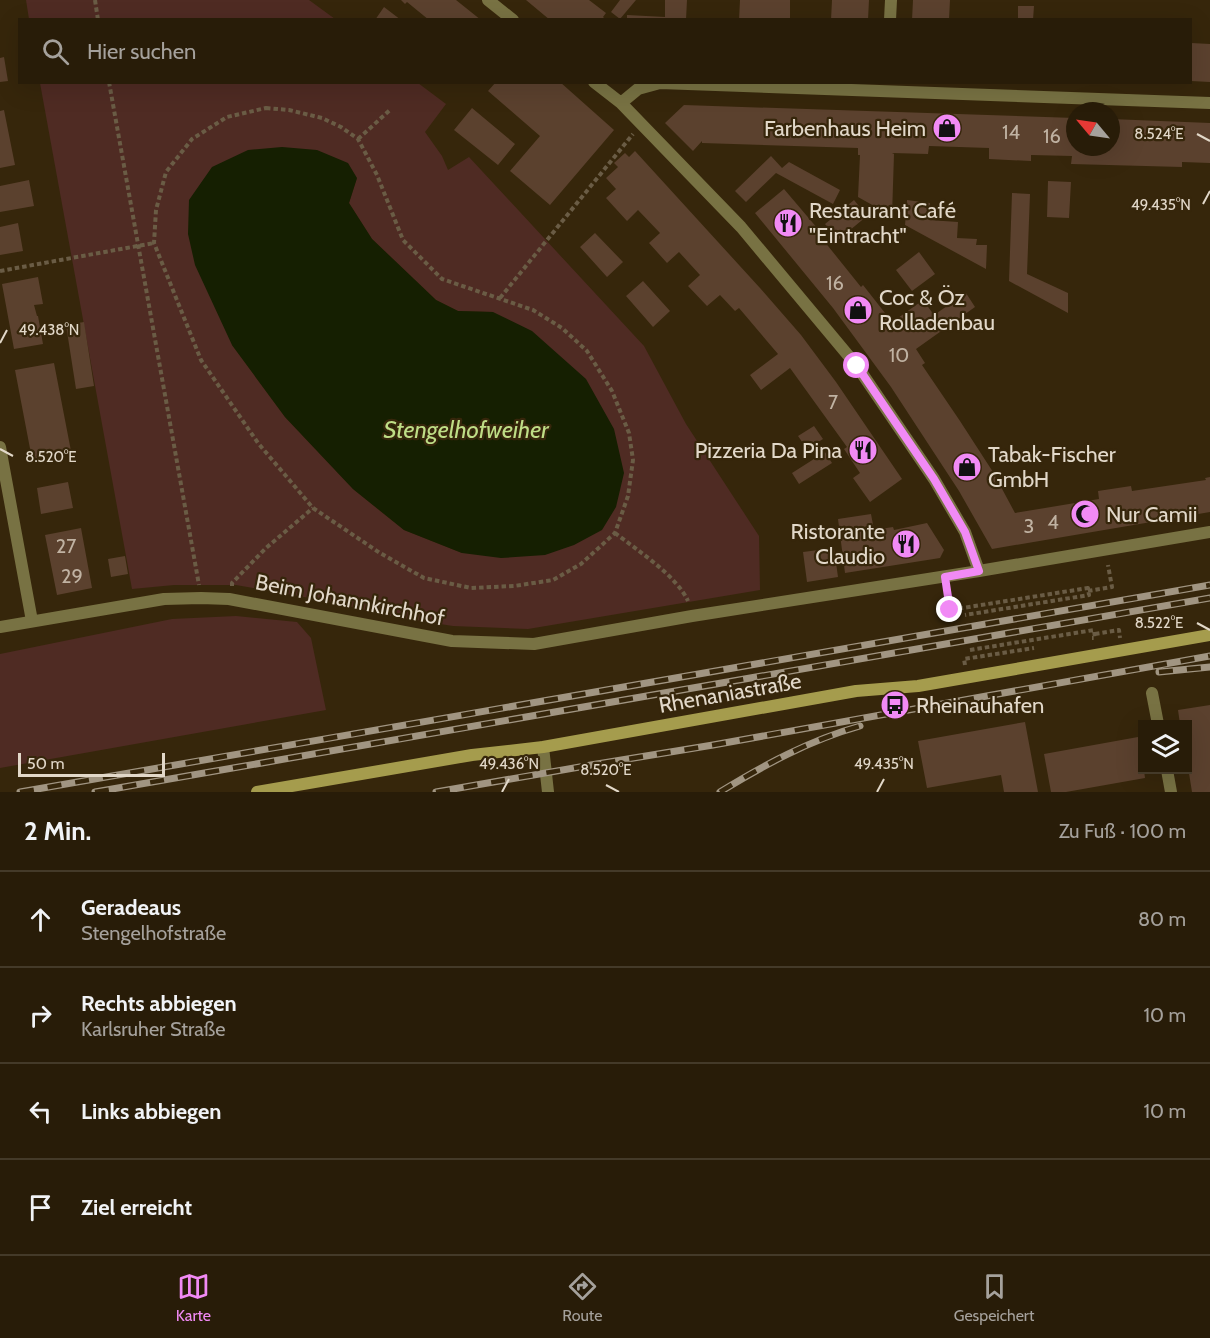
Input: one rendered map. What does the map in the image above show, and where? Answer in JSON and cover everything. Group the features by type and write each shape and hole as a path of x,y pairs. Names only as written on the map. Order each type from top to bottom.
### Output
{"street":[{"path":"488,0 510,18"},
{"path":"891,0 891,18"},
{"path":"597,84 621,103 741,227 857,366 934,479 965,532 979,571"},
{"path":"621,103 638,88 656,84"},
{"path":"717,84 888,87 1210,103"},
{"path":"0,447 32,621"},
{"name":"Beim Johannkirchhof","path":"0,627 164,599 201,598 229,599 452,640 534,644 1210,532"},
{"name":"Rhenaniastraße","path":"257,792 472,755 543,747 856,691 918,686 967,678 1210,635"},
{"path":"1152,693 1157,720"},
{"path":"543,747 548,792"},
{"path":"1168,774 1172,792"}],"path":[{"path":"95,0 98,18"},
{"path":"110,84 201,598"},
{"path":"267,108 289,110 322,118 358,139 377,175 403,240 442,279 533,310 562,328 586,351 612,391 629,433 633,460 628,496 615,533 581,564 553,580 514,586 471,588 424,578 380,553 313,508 258,443 201,360 154,243 156,210 166,172 192,139 226,117 267,108"},
{"path":"358,139 390,110"},
{"path":"499,299 629,138 642,126"},
{"path":"0,271 154,243"},
{"path":"229,599 232,584 266,548 313,508"},
{"path":"615,533 669,576 682,590 692,616"},
{"path":"945,577 950,610 1088,588 1088,591 1112,587 1106,550"},
{"path":"964,615 1089,595 1088,591"},
{"path":"970,650 1094,630 1095,634"},
{"path":"1095,634 1112,631"},
{"path":"1084,639 1095,638 1095,634"},
{"path":"967,678 964,659 1041,647"}],"shaded area":[{"path":"26,0 309,0 334,18 29,18"},
{"path":"40,84 419,84 446,104 425,132 442,156 448,170 469,157 644,346 686,424 759,536 760,590 528,629 453,626 236,585 174,585 132,589","holes":["357,178 349,203 372,239 436,300 458,311 493,312 462,553 404,530 353,489 285,417 232,345"]},
{"path":"236,616 297,622 311,638 326,710 0,768 0,654 172,619"}],"water":[{"name":"Stengelhofweiher","path":"282,147 317,150 348,163 357,178 349,203 372,239 436,300 458,311 493,312 532,331 586,379 614,429 624,473 616,507 602,530 574,545 545,555 501,558 462,553 404,530 353,489 285,417 232,345 195,265 188,234 189,200 212,167 248,150"}],"building":[{"path":"401,0 456,0 478,18 427,18 407,2 405,4"},
{"path":"526,0 589,0 606,13 604,18 548,18"},
{"path":"620,0 636,0 621,18 611,12"},
{"path":"665,0 687,0 686,18 627,18 627,15 665,17"},
{"path":"740,0 790,0 790,18 739,18"},
{"path":"832,0 869,0 868,18 831,18"},
{"path":"913,0 950,0 949,18 912,18"},
{"path":"1018,6 1034,6 1033,18 1018,18"},
{"path":"384,7 398,18 376,18"},
{"path":"1192,43 1210,44 1210,82 1192,81"},
{"path":"4,57 8,81 0,82 0,58"},
{"path":"494,84 562,84 614,130 550,205 510,171 540,136 488,91"},
{"path":"684,105 1066,118 1066,156 1031,155 1031,161 989,159 989,148 929,146 928,154 892,153 894,154 892,216 858,197 860,155 858,155 858,148 702,143 702,141 693,151 665,123"},
{"path":"472,108 515,144 498,165 454,130"},
{"path":"4,110 15,165 0,168 0,111"},
{"path":"1120,119 1210,123 1210,163 1182,162 1182,167 1071,164 1072,156 1120,156"},
{"path":"635,151 801,335 902,479 870,502 853,478 860,473 844,449 847,447 790,368 761,390 750,375 778,354 739,308 735,311 720,295 707,306 688,286 700,275 679,252 667,263 649,243 660,233 638,210 627,221 606,198 616,189 606,178 618,167 614,163 625,153 629,157"},
{"path":"771,156 782,168 789,162 840,190 833,204 776,173 746,202 735,191"},
{"path":"29,180 34,206 0,212 0,186"},
{"path":"1048,181 1071,182 1069,218 1047,217"},
{"path":"784,189 818,229 816,231 861,287 863,285 896,327 902,323 898,318 923,300 934,315 966,293 975,307 916,349 925,363 922,365 993,472 1015,513 1099,499 1098,491 1131,486 1132,491 1206,480 1205,478 1210,477 1210,512 992,549 959,491 891,387 833,308 755,213"},
{"path":"1012,193 1030,194 1027,274 1068,293 1068,313 1009,281"},
{"path":"854,200 867,216 838,240 825,224"},
{"path":"907,200 930,203 929,220 958,222 957,238 977,239 976,245 987,245 986,269 905,225"},
{"path":"18,223 23,251 0,255 0,227"},
{"path":"595,233 623,262 607,277 580,247"},
{"path":"919,252 935,274 912,291 896,270"},
{"path":"38,277 43,304 34,305 43,344 14,349 2,284"},
{"path":"643,281 670,311 653,327 626,296"},
{"path":"84,322 94,386 76,389 66,325"},
{"path":"54,363 71,451 32,459 15,370"},
{"path":"814,426 823,439 807,449 798,436"},
{"path":"825,452 832,463 799,484 792,473"},
{"path":"68,482 73,508 41,514 37,488"},
{"path":"871,514 874,530 893,527 894,530 927,523 944,550 940,558 845,573 838,519"},
{"path":"81,528 92,588 57,595 45,535"},
{"path":"834,548 838,577 807,582 803,552"},
{"path":"125,556 128,574 111,577 108,559"},
{"path":"1210,705 1210,792 1192,792 1189,774 1192,774 1192,720 1179,720 1178,710"},
{"path":"1025,722 1038,792 1004,792 1001,775 927,788 918,741"},
{"path":"1138,737 1138,774 1144,774 1145,778 1066,792 1051,792 1044,754"}],"railway":[{"path":"20,792 1210,585"},
{"path":"95,792 1210,598"},
{"path":"436,792 1210,656"},
{"path":"1159,672 1210,667"},
{"path":"720,792 788,754 823,738 860,726"}],"place":[{"name":"Farbenhaus Heim","path":"947,128"},
{"name":"Restaurant Café \"Eintracht\"","path":"788,223"},
{"name":"Coc & Öz Rolladenbau","path":"858,310"},
{"name":"Pizzeria Da Pina","path":"863,450"},
{"name":"Tabak-Fischer GmbH","path":"967,467"},
{"name":"Nur Camii","path":"1085,514"},
{"name":"Ristorante Claudio","path":"906,544"},
{"name":"Rheinauhafen","path":"895,705"}],"route":[{"path":"857,366 934,479 965,532 979,571 945,577 950,610"}]}
